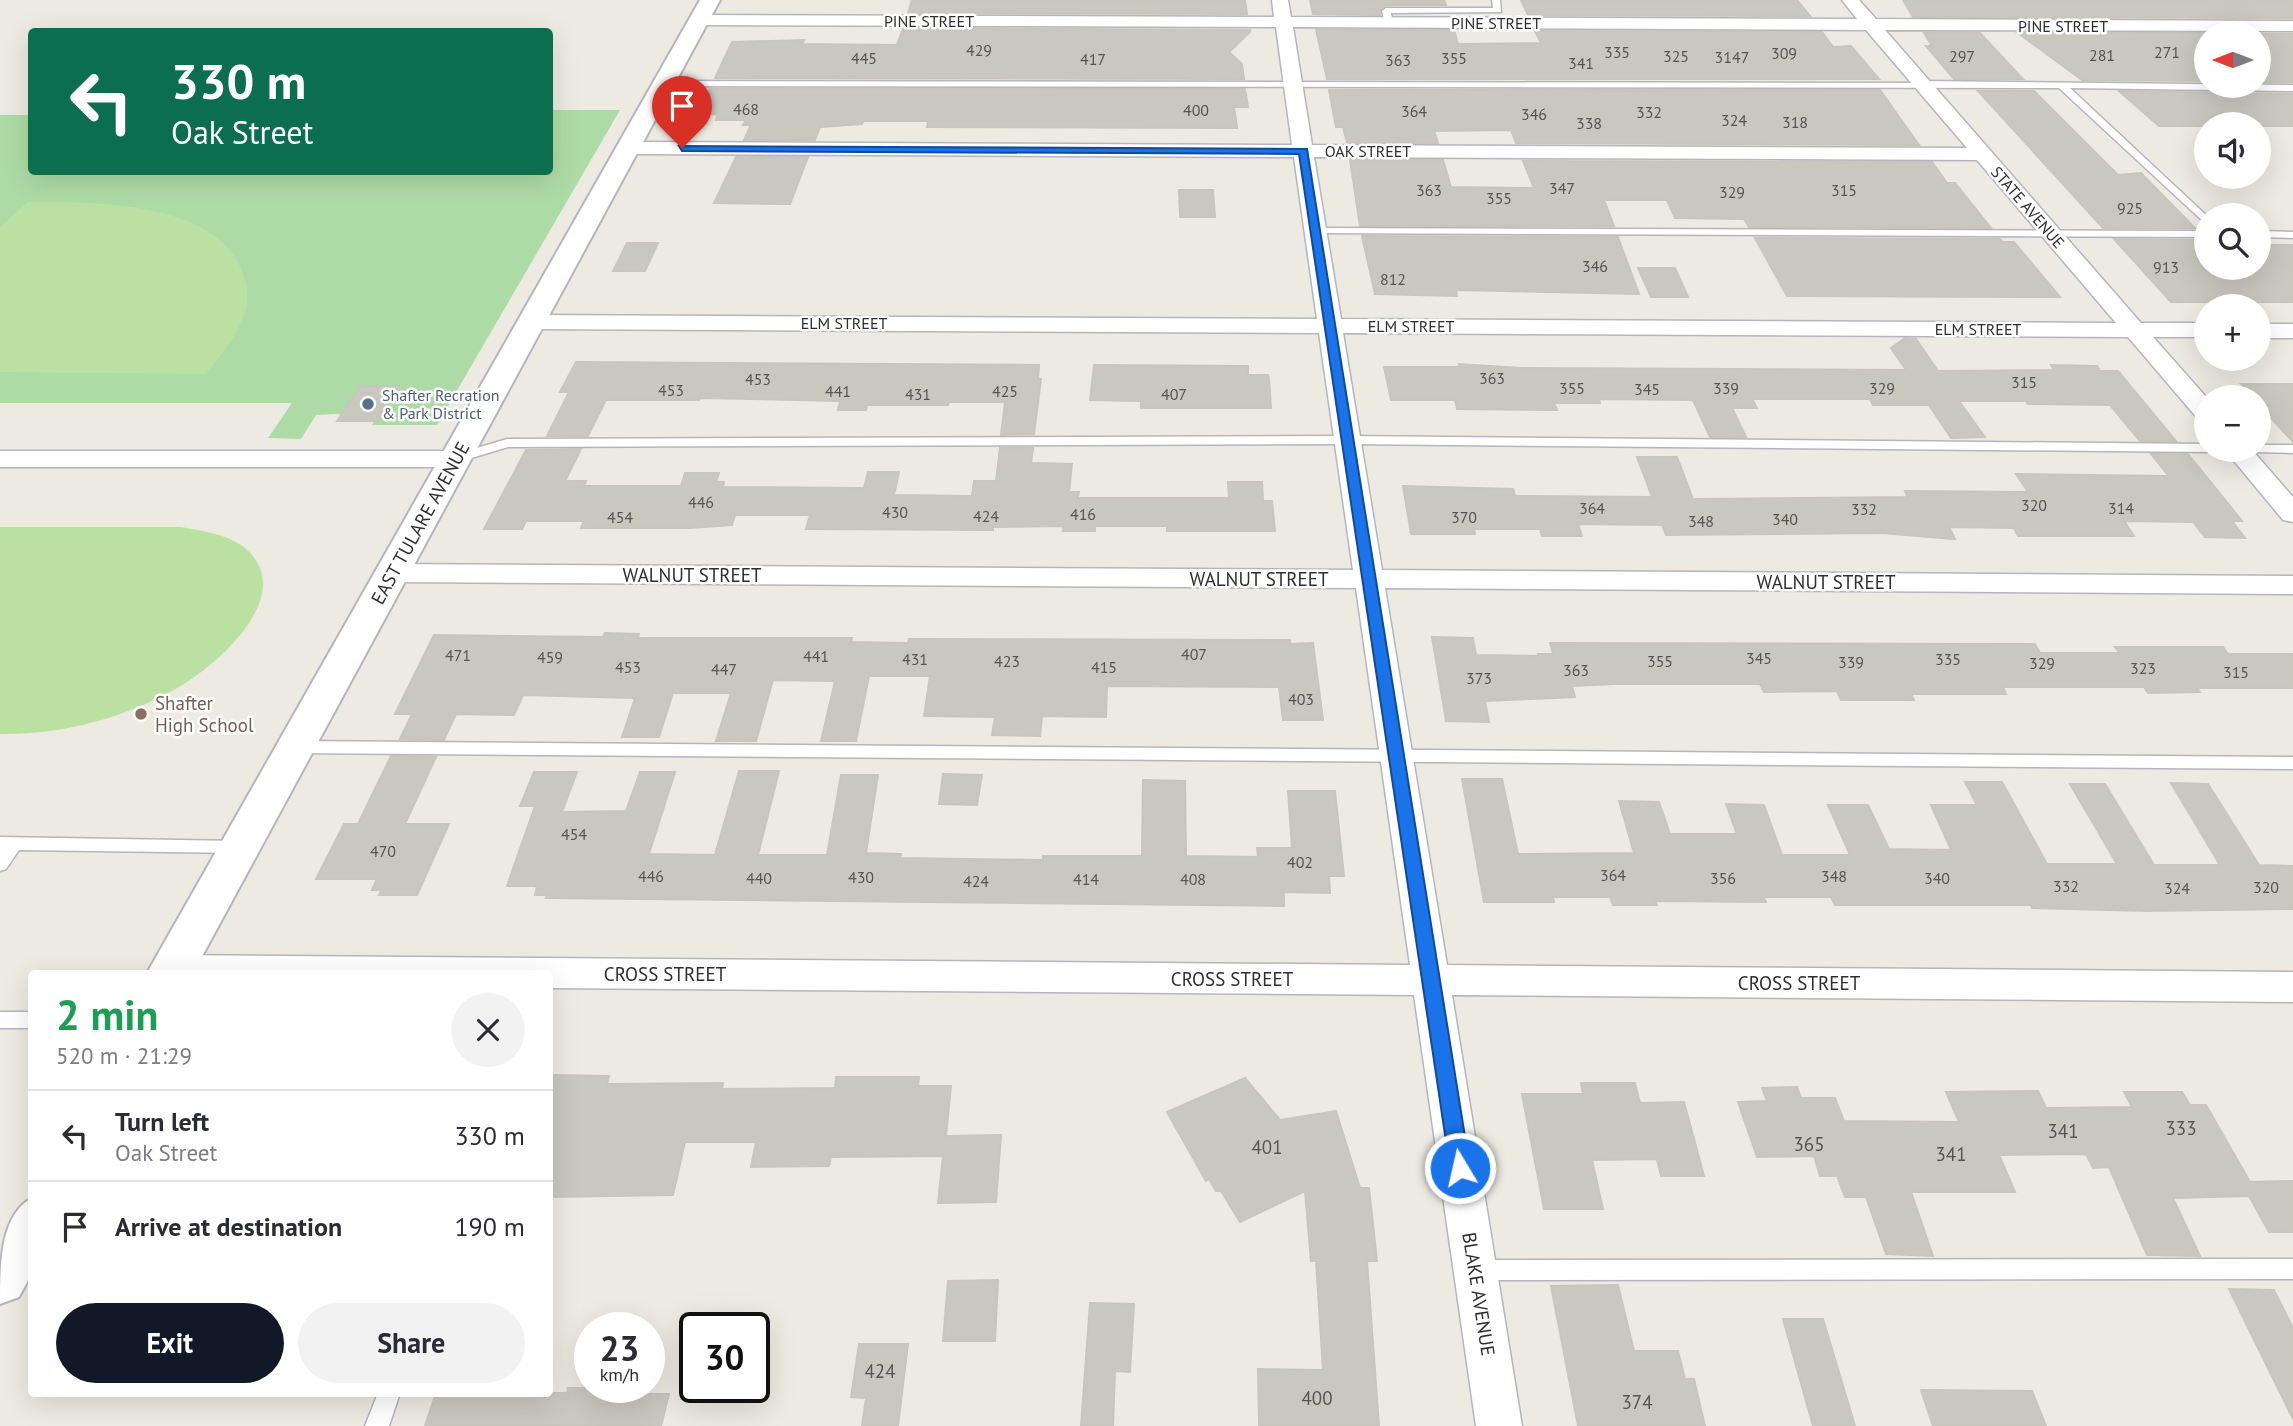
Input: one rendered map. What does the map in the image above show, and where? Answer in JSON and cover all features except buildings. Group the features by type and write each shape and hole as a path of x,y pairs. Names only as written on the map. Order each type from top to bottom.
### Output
{"street":[{"name":"STATE AVENUE","path":"1850,0 2194,399"},
{"name":"PINE STREET","path":"704,10 1282,11 1389,23 1500,11 1871,25 2293,26"},
{"name":"EAST TULARE AVENUE","path":"172,970 704,10"},
{"name":"BLAKE AVENUE","path":"1282,11 1499,1426"},
{"name":"OAK STREET","path":"628,148 1982,154"},
{"name":"ELM STREET","path":"532,322 2194,330"},
{"path":"2271,331 2293,331"},
{"path":"0,459 455,459"},
{"path":"2248,462 2293,514"},
{"name":"WALNUT STREET","path":"392,573 2293,585"},
{"name":"CROSS STREET","path":"553,973 2293,987"},
{"path":"0,1279 28,1229"}],"lane":[{"path":"664,83 2293,88"},
{"path":"2063,87 2194,210"},
{"path":"1315,231 2194,234"},
{"path":"2271,234 2293,235"},
{"path":"455,459 507,443 1348,440 2194,448"},
{"path":"2271,449 2293,449"},
{"path":"295,747 2293,763"},
{"path":"0,864 7,843 240,847"},
{"path":"0,1020 28,1020"},
{"path":"1475,1270 2293,1269"},
{"path":"377,1426 388,1397"}],"green space":[{"path":"553,110 620,110 437,425 372,425 396,388 342,418 339,414 316,415 301,439 268,438 292,403 0,403 0,115 28,115 28,175 553,175"},
{"path":"28,202 115,205 147,210 177,217 204,229 226,246 244,276 247,288 246,307 235,334 206,374 0,372 0,227"},
{"path":"0,527 181,527 224,537 246,549 260,567 263,587 258,607 231,646 213,663 195,677 158,698 115,716 70,728 0,734"}],"place":[{"name":"Shafter Recration & Park District","path":"368,404"},
{"name":"Shafter High School","path":"141,714"}],"route":[{"path":"682,148 1303,151 1460,1168"}]}
